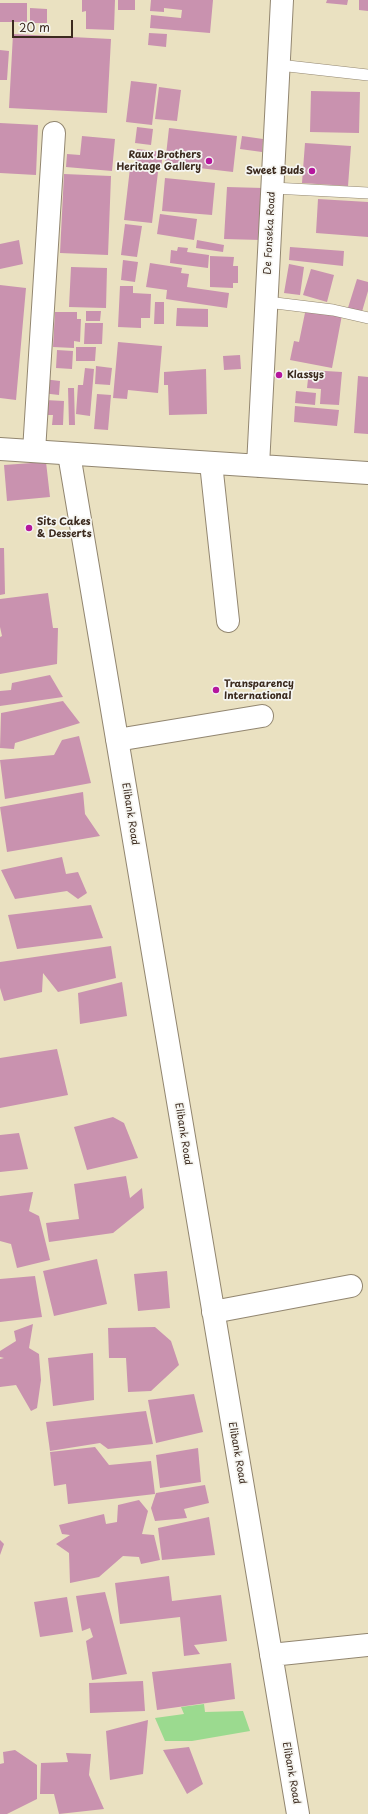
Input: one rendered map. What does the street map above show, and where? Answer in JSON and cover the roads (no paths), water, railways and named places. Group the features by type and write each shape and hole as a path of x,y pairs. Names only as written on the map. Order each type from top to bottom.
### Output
{"street":[{"name":"De Fonseka Road","path":"258,466 282,0"},
{"path":"34,451 54,133"},
{"path":"0,449 368,473"},
{"name":"Elibank Road","path":"70,454 298,1814"},
{"path":"211,463 228,621"},
{"path":"117,740 262,716"},
{"path":"213,1312 351,1286"},
{"path":"271,1655 368,1645"}],"lane":[{"path":"279,65 368,75"},
{"path":"273,188 368,193"},
{"path":"267,302 333,310 368,318"}],"place":[{"name":"Raux Brothers Heritage Gallery","path":"209,161"},
{"name":"Sweet Buds","path":"312,171"},
{"name":"Klassys","path":"279,375"},
{"name":"Sits Cakes & Desserts","path":"29,528"},
{"name":"Transparency International","path":"216,690"}]}
